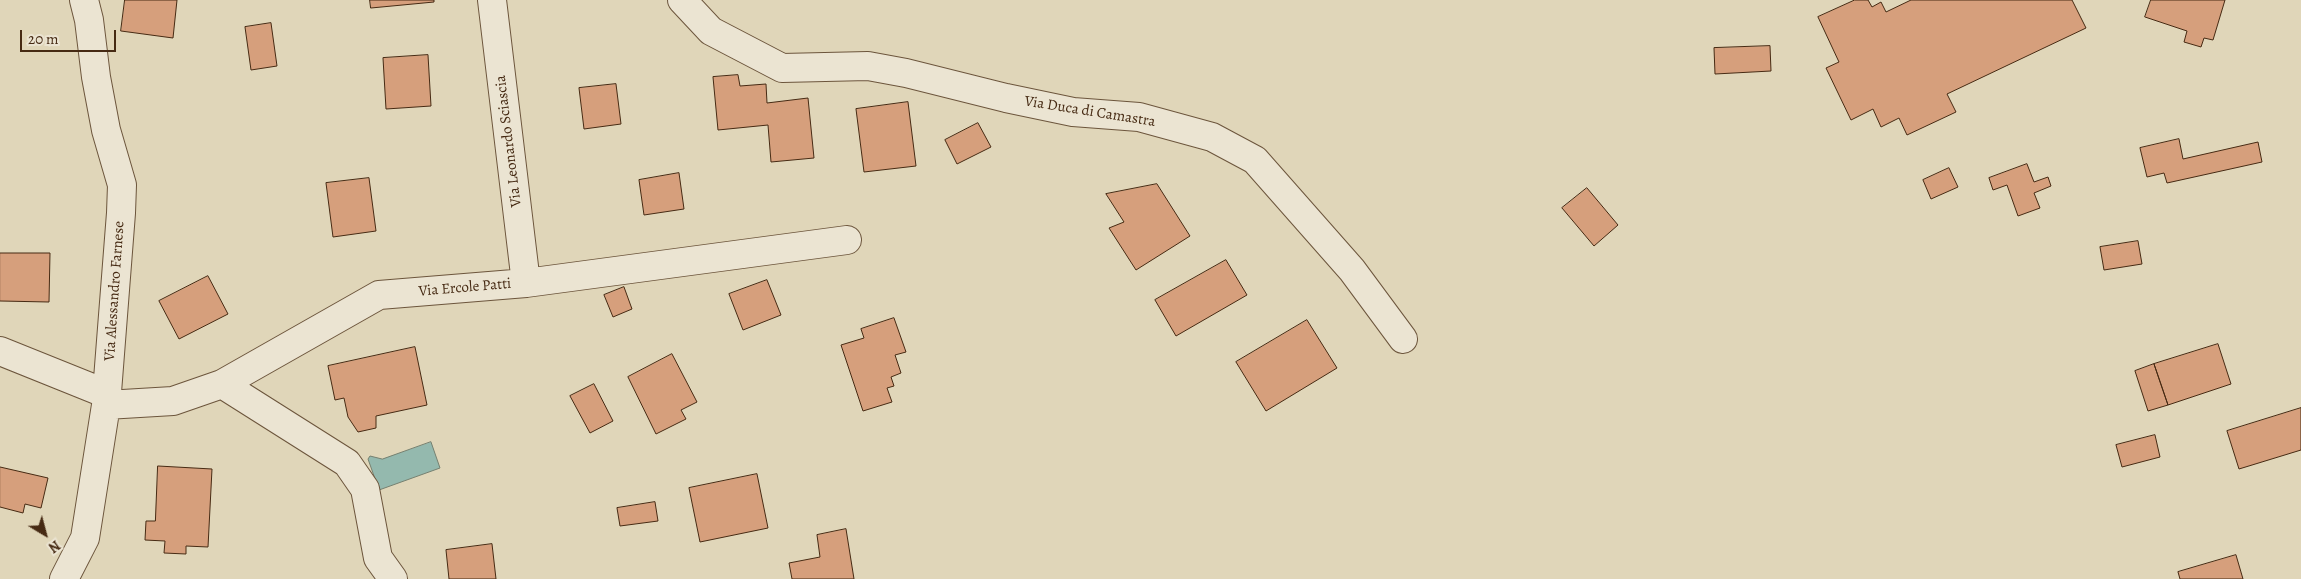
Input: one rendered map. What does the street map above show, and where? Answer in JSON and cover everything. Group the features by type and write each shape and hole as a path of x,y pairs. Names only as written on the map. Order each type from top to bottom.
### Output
{"street":[{"name":"Via Alessandro Farnese","path":"64,579 85,538 106,400 122,185 106,130 96,77 90,20 84,0"},
{"name":"Via Leonardo Sciascia","path":"492,0 526,283"},
{"name":"Via Duca di Camastra","path":"682,0 711,31 782,68 868,66 1073,112 1138,117 1212,137 1255,160 1352,270 1402,339"},
{"name":"Via Ercole Patti","path":"106,400 173,401 222,384 379,295 526,283 847,240"},
{"path":"0,351 106,400"},
{"path":"222,384 347,462 365,489 378,558 393,579"}],"water":[{"path":"431,442 440,468 379,490 368,459 370,456 382,459"}],"building":[{"path":"125,0 177,0 173,38 121,31"},
{"path":"370,0 434,0 434,2 371,8"},
{"path":"1855,0 1868,0 1872,7 1881,2 1886,12 1911,0 2072,0 2086,28 1947,94 1956,112 1907,135 1899,118 1881,127 1873,109 1851,120 1826,68 1839,62 1818,17"},
{"path":"2151,0 2225,0 2213,40 2204,38 2201,47 2184,42 2187,31 2145,17"},
{"path":"271,23 277,66 251,70 245,27"},
{"path":"1770,46 1771,71 1715,74 1714,48"},
{"path":"428,55 431,106 386,109 383,58"},
{"path":"738,75 740,86 766,84 767,103 808,98 814,158 771,162 768,125 718,130 713,77"},
{"path":"616,84 621,124 584,129 579,88"},
{"path":"908,102 916,166 864,172 856,109"},
{"path":"978,123 991,147 957,164 945,140"},
{"path":"2179,139 2183,159 2258,142 2262,162 2167,183 2164,173 2147,177 2140,148"},
{"path":"2027,164 2034,182 2048,177 2051,186 2034,193 2040,208 2018,216 2007,185 1993,190 1989,178"},
{"path":"1949,168 1958,187 1931,199 1923,180"},
{"path":"679,173 684,209 644,215 639,180"},
{"path":"369,178 376,231 333,237 326,183"},
{"path":"1157,184 1190,236 1136,270 1109,228 1124,222 1106,194"},
{"path":"1587,188 1618,225 1594,246 1562,208"},
{"path":"2138,241 2142,264 2104,270 2100,247"},
{"path":"0,253 50,253 49,302 0,301"},
{"path":"1226,260 1247,295 1176,336 1155,300"},
{"path":"208,276 228,314 179,339 159,301"},
{"path":"767,280 781,315 743,330 729,294"},
{"path":"624,287 632,309 613,317 604,295"},
{"path":"894,318 906,352 895,355 901,373 891,377 894,386 887,388 892,402 863,411 841,345 864,338 861,329"},
{"path":"1307,320 1337,368 1266,411 1236,362"},
{"path":"2218,344 2231,384 2168,405 2154,364"},
{"path":"415,347 427,405 376,416 376,428 358,432 348,417 344,398 335,400 328,366"},
{"path":"672,354 697,402 681,410 686,419 656,434 628,377"},
{"path":"2154,364 2168,405 2148,411 2135,371"},
{"path":"594,384 613,421 590,433 570,396"},
{"path":"2301,408 2301,450 2239,469 2227,431"},
{"path":"2155,435 2160,457 2122,467 2116,445"},
{"path":"158,466 212,469 208,547 186,546 186,554 164,553 165,541 145,540 146,521 155,521"},
{"path":"0,467 48,478 41,508 25,504 23,513 0,507"},
{"path":"757,474 768,528 700,542 689,488"},
{"path":"655,502 658,521 620,526 617,508"},
{"path":"846,529 854,579 792,579 789,563 820,557 817,535"},
{"path":"492,544 496,579 449,579 446,550"},
{"path":"2236,555 2243,579 2180,579 2178,572"}]}
